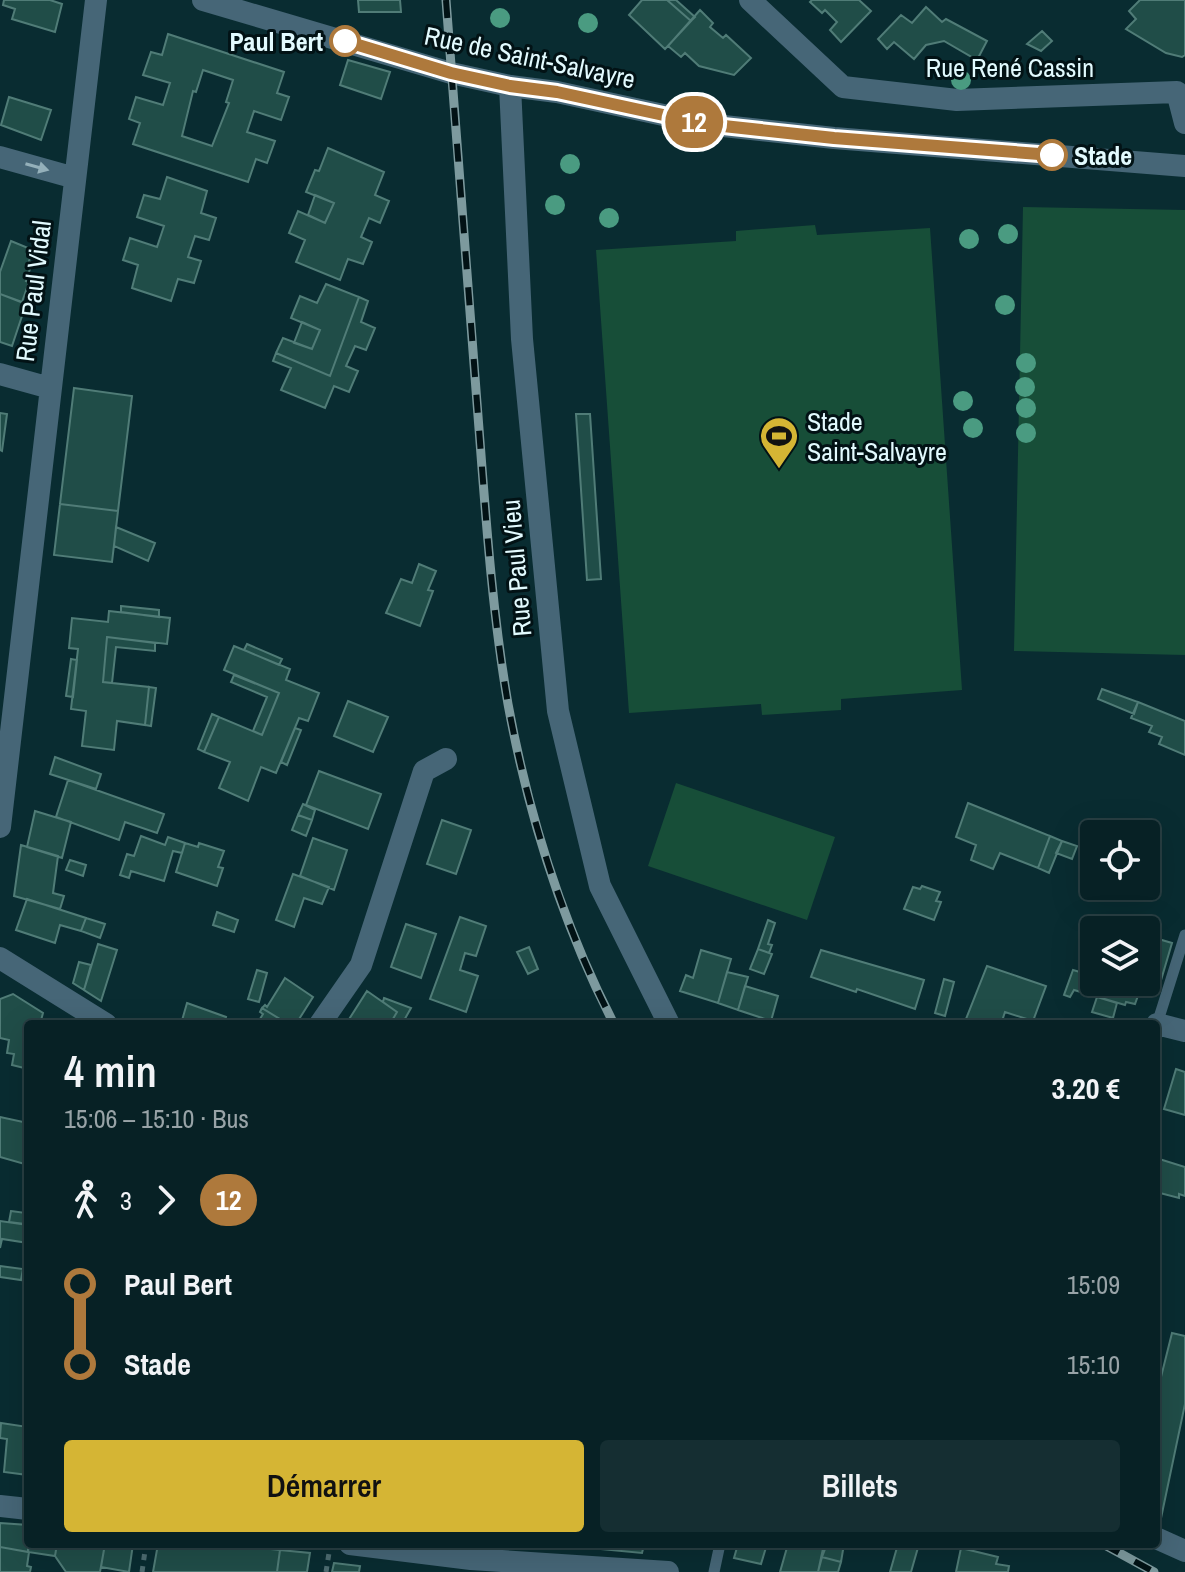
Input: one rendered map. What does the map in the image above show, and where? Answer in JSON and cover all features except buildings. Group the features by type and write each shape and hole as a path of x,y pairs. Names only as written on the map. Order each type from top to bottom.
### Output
{"street":[{"name":"Rue Paul Vidal","path":"0,827 96,0"},
{"name":"Rue de Saint-Salvayre","path":"203,0 451,73 705,124 834,138 1185,166"},
{"name":"Rue René Cassin","path":"750,0 843,87 957,100 1181,92 1185,123"},
{"name":"Rue Paul Vieu","path":"510,86 522,339 558,711 600,886 667,1020"},
{"path":"0,157 75,178"},
{"path":"0,374 50,388"},
{"path":"323,1020 361,965 424,771 446,759"},
{"path":"0,958 100,1020"},
{"path":"1160,1027 1185,1031"},
{"path":"0,1506 24,1509"},
{"path":"1160,1540 1185,1551"},
{"path":"382,1548 471,1559 668,1572"}],"lane":[{"path":"1159,1020 1185,935"},
{"path":"714,1572 719,1548"}],"path":[{"path":"142,1572 145,1548"}],"green space":[{"name":"Stade Saint-Salvayre","path":"1023,207 1185,210 1185,655 1014,651"},
{"name":"Stade Saint-Salvayre","path":"815,225 817,235 930,228 962,690 841,699 841,710 762,715 761,704 629,713 596,250 736,241 736,231"},
{"path":"676,783 835,837 807,920 648,866"}],"railway":[{"path":"446,0 489,554 508,704 526,786 549,868 579,948 612,1020"},
{"path":"1110,1548 1154,1572"}],"bus line":[{"name":"12","path":"345,41 451,73 705,124 834,138 1052,155"}],"place":[{"name":"Paul Bert","path":"345,41"},
{"name":"Stade","path":"1052,155"},
{"name":"Stade Saint-Salvayre","path":"779,470"}]}
